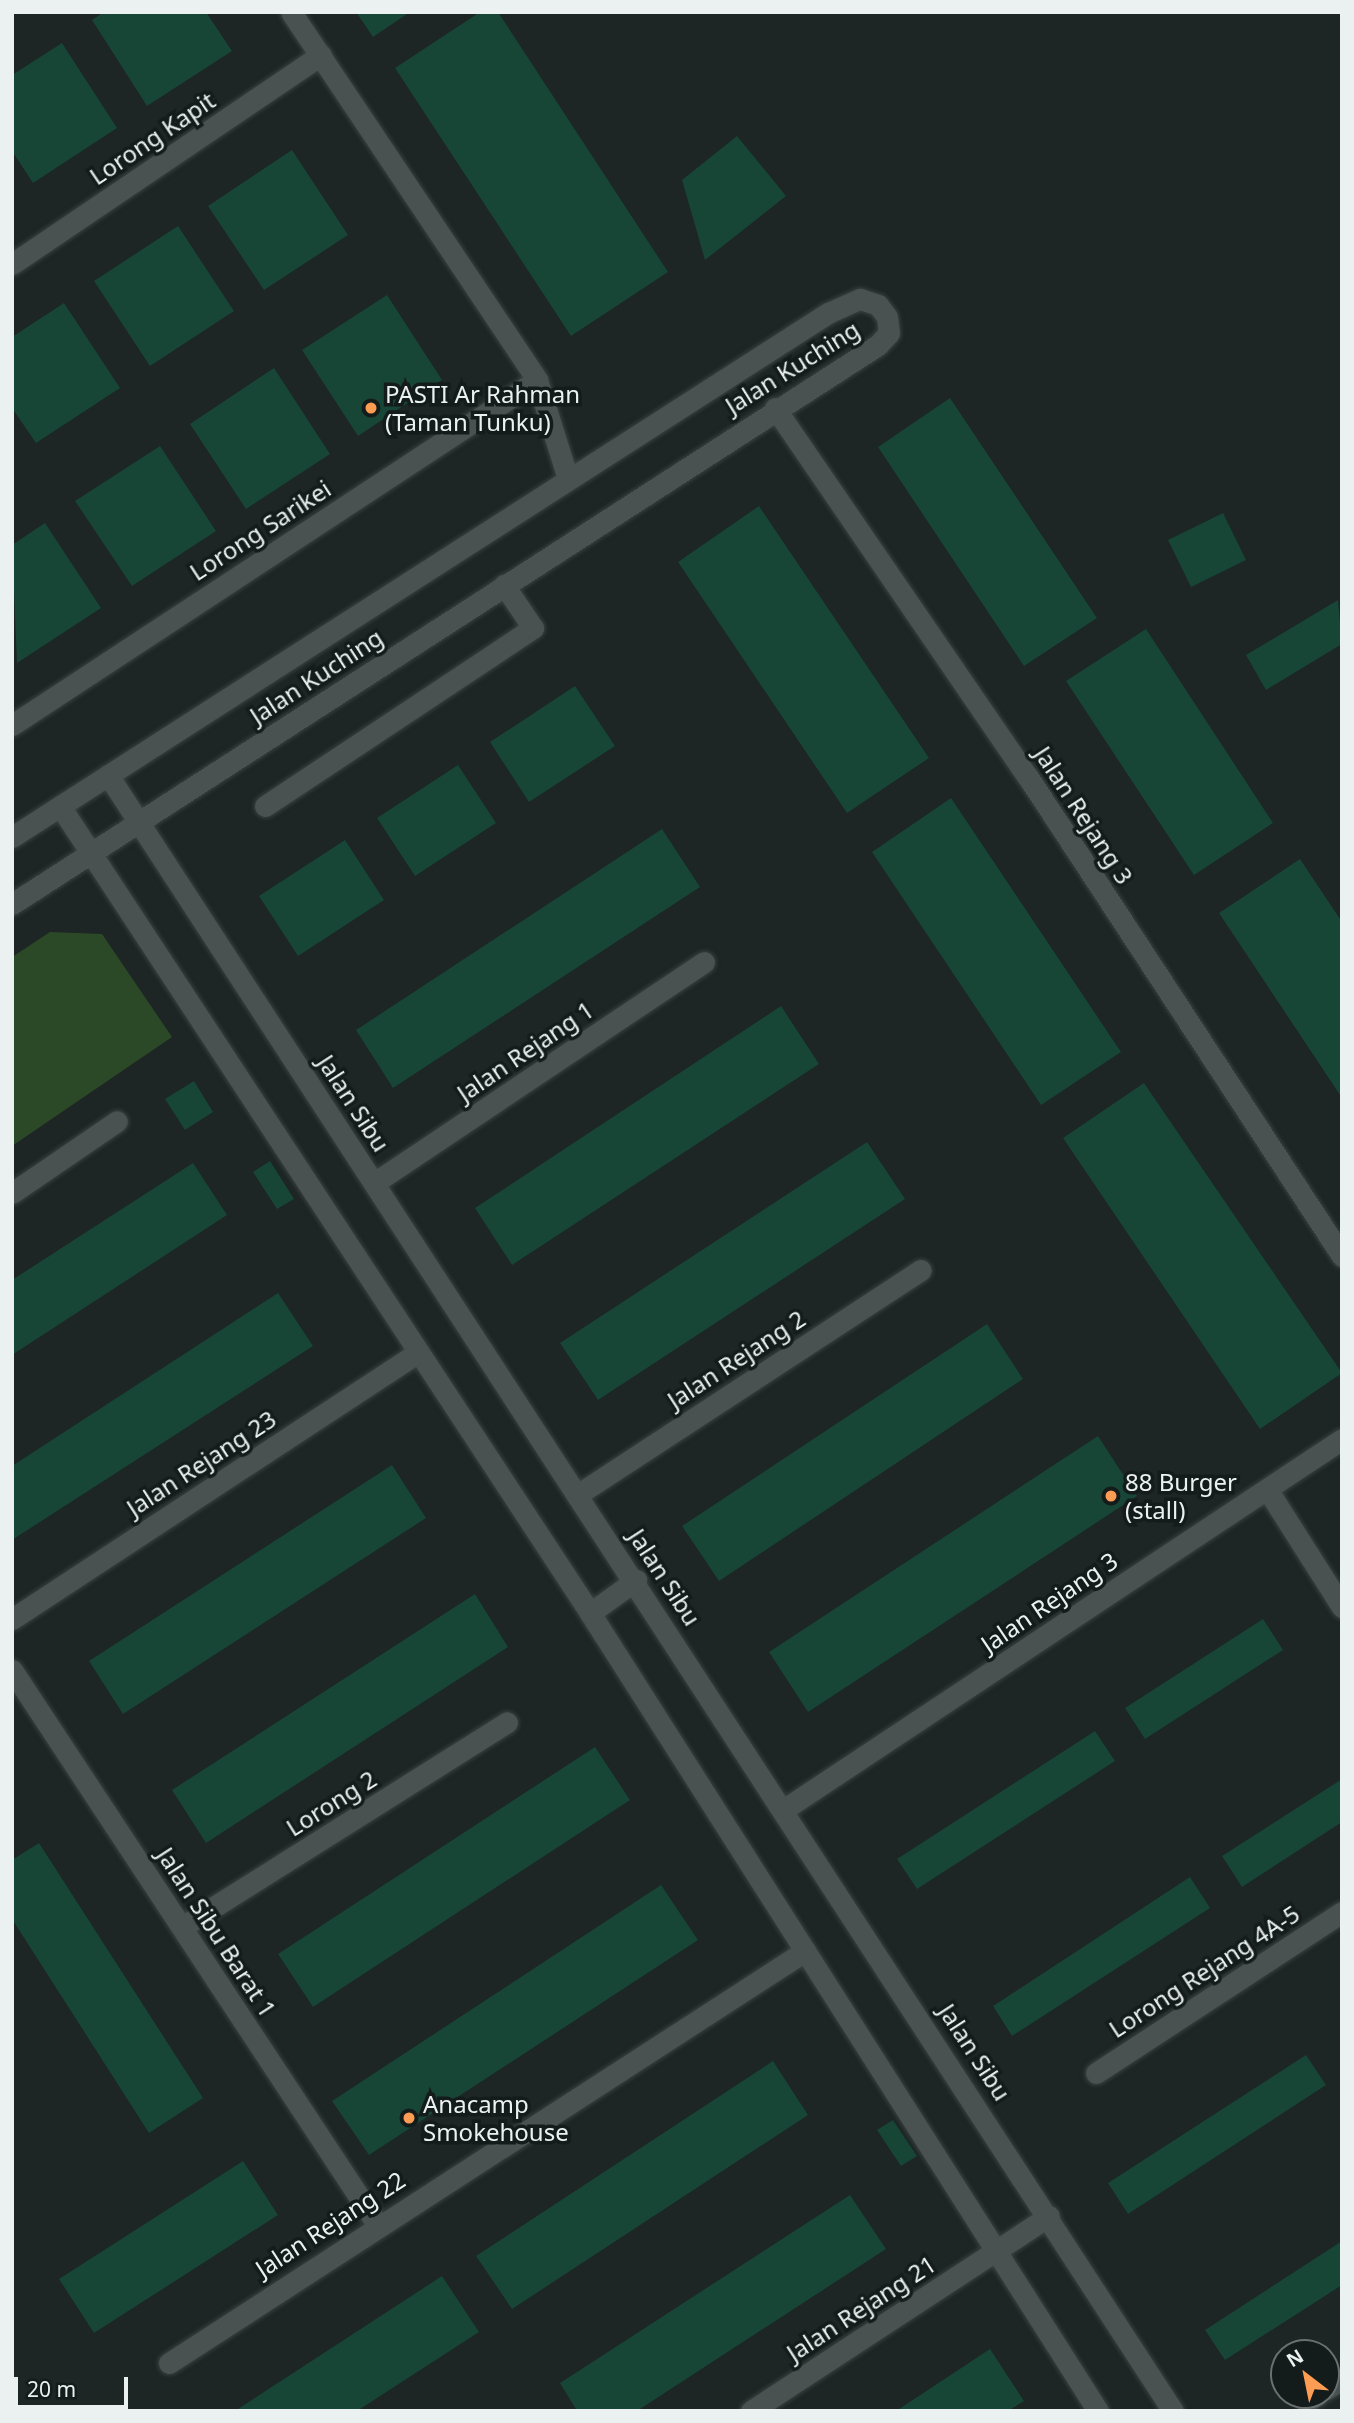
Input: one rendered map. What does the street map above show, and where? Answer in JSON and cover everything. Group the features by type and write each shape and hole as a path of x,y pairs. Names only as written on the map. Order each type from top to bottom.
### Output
{"street":[{"path":"291,12 537,380 567,476"},
{"name":"Lorong Kapit","path":"12,264 321,55"},
{"name":"Jalan Kuching","path":"12,837 567,476 828,313 860,299 878,305 889,332 878,345 775,408 12,904"},
{"name":"Lorong Sarikei","path":"12,725 537,380"},
{"name":"Jalan Rejang 3","path":"775,408 1028,777 1342,1256"},
{"path":"265,806 534,628 504,585"},
{"name":"Jalan Sibu","path":"108,775 786,1808 1173,2411"},
{"path":"60,806 590,1613 999,2249 1098,2411"},
{"name":"Jalan Rejang 1","path":"374,1183 704,962"},
{"path":"12,1193 117,1121"},
{"name":"Jalan Rejang 2","path":"580,1493 921,1270"},
{"name":"Jalan Rejang 23","path":"12,1619 418,1352"},
{"name":"Jalan Rejang 3","path":"786,1808 1342,1439"},
{"path":"1267,1489 1342,1607"},
{"path":"590,1613 636,1580"},
{"name":"Jalan Sibu Barat 1","path":"13,1674 377,2224"},
{"name":"Lorong 2","path":"182,1927 507,1722"},
{"name":"Lorong Rejang 4A-5","path":"1096,2073 1342,1912"},
{"name":"Jalan Rejang 22","path":"169,2363 377,2224 805,1951"},
{"name":"Jalan Rejang 21","path":"751,2411 1049,2216"}],"green space":[{"path":"50,932 102,934 172,1037 12,1146 12,957"}],"building":[{"path":"104,12 206,12 232,51 147,106 92,20"},
{"path":"356,12 410,12 373,37"},
{"path":"480,12 498,12 668,272 571,336 395,68"},
{"path":"62,43 117,128 33,183 12,151 12,75"},
{"path":"737,136 786,196 705,260 682,180"},
{"path":"292,150 348,235 264,290 208,206"},
{"path":"178,226 234,311 150,366 94,281"},
{"path":"387,295 442,380 358,436 302,350"},
{"path":"64,303 120,388 36,443 12,408 12,337"},
{"path":"274,368 330,454 246,509 190,424"},
{"path":"950,398 1097,618 1024,666 878,447"},
{"path":"160,446 216,531 132,586 75,501"},
{"path":"759,506 929,758 847,813 678,562"},
{"path":"1223,513 1246,560 1191,587 1168,540"},
{"path":"45,523 101,608 17,663 12,545"},
{"path":"1338,600 1342,644 1266,690 1246,655"},
{"path":"1146,629 1273,823 1194,875 1066,681"},
{"path":"575,686 615,746 529,802 490,742"},
{"path":"458,765 496,823 415,876 377,818"},
{"path":"951,798 1121,1052 1041,1105 872,852"},
{"path":"662,829 700,887 393,1088 356,1030"},
{"path":"345,840 384,900 298,956 259,896"},
{"path":"1300,859 1342,922 1342,1098 1219,913"},
{"path":"781,1006 819,1064 512,1265 475,1208"},
{"path":"194,1081 213,1112 185,1130 165,1099"},
{"path":"1144,1083 1342,1373 1260,1429 1063,1138"},
{"path":"867,1142 905,1199 598,1400 560,1343"},
{"path":"270,1161 294,1199 277,1209 253,1172"},
{"path":"193,1163 227,1215 12,1355 12,1280"},
{"path":"278,1293 313,1346 12,1540 12,1466"},
{"path":"987,1324 1023,1379 719,1581 682,1526"},
{"path":"1098,1436 1137,1496 808,1712 769,1652"},
{"path":"392,1465 426,1518 123,1714 89,1661"},
{"path":"475,1594 508,1647 206,1843 172,1790"},
{"path":"1263,1619 1283,1650 1145,1739 1125,1708"},
{"path":"1095,1731 1115,1761 917,1889 897,1859"},
{"path":"595,1747 630,1800 313,2007 278,1954"},
{"path":"1342,1779 1342,1822 1242,1887 1222,1856"},
{"path":"39,1843 203,2098 149,2133 12,1919 12,1860"},
{"path":"1190,1877 1210,1908 1012,2036 993,2006"},
{"path":"661,1885 698,1940 369,2155 332,2101"},
{"path":"1306,2055 1326,2085 1128,2214 1108,2183"},
{"path":"773,2061 808,2115 512,2309 476,2256"},
{"path":"893,2120 917,2156 901,2166 877,2130"},
{"path":"243,2161 278,2215 94,2333 59,2279"},
{"path":"850,2195 886,2249 637,2411 577,2411 560,2383"},
{"path":"1342,2241 1342,2285 1225,2360 1205,2330"},
{"path":"442,2276 479,2332 357,2411 235,2411"},
{"path":"990,2349 1024,2401 1008,2411 896,2411"}],"place":[{"name":"PASTI Ar Rahman (Taman Tunku)","path":"371,408"},
{"name":"88 Burger (stall)","path":"1111,1496"},
{"name":"Anacamp Smokehouse","path":"409,2118"}]}
